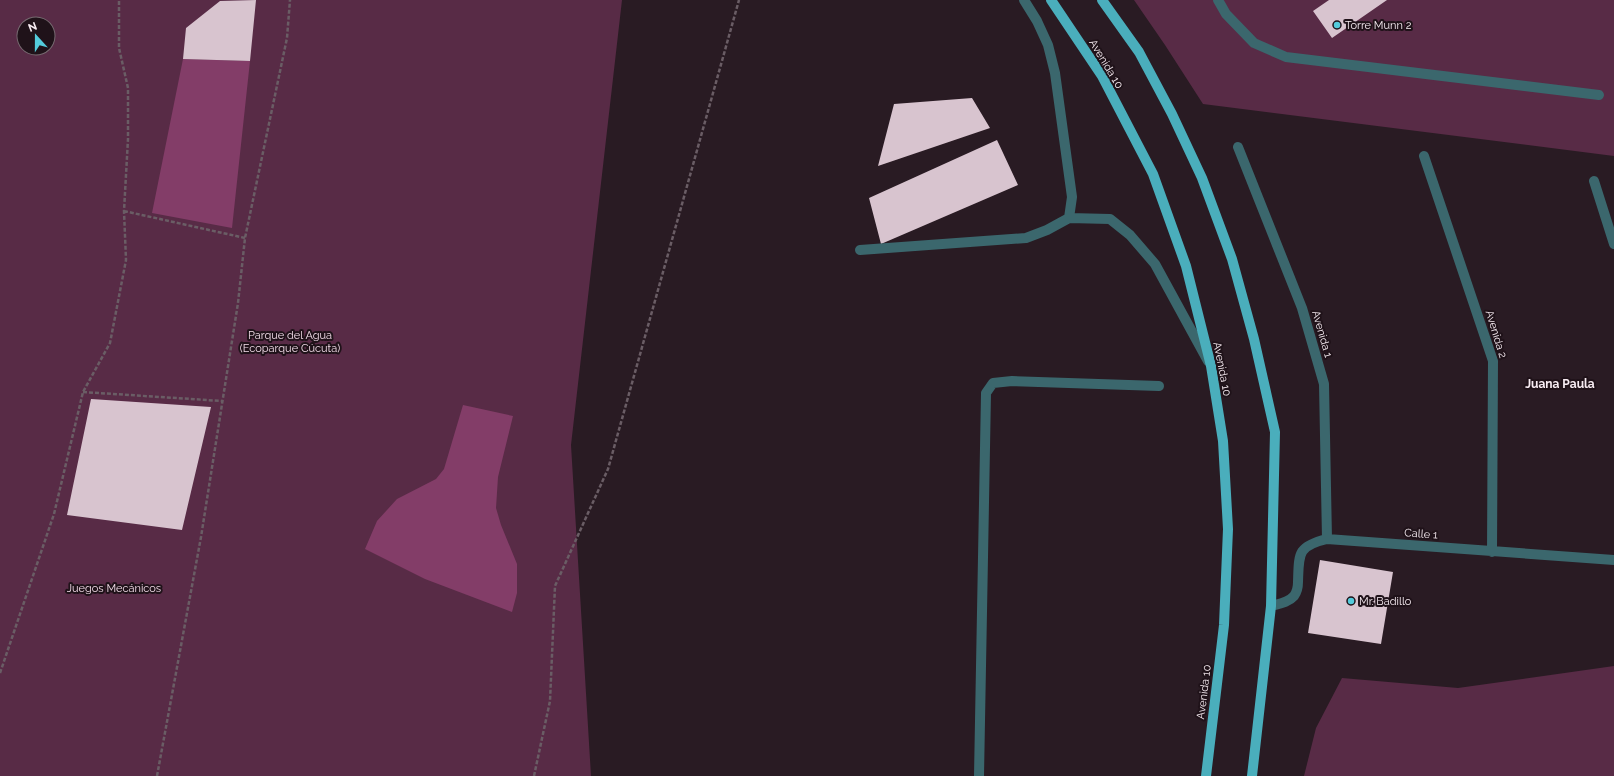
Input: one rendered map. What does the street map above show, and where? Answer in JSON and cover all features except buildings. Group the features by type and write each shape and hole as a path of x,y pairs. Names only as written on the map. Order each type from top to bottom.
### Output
{"main road":[{"name":"Avenida 10","path":"1051,0 1102,76 1153,174 1186,266 1211,366 1223,441 1228,529 1224,625 1206,776"},
{"path":"1102,0 1139,52 1172,114 1202,178 1232,259 1254,339 1275,432 1271,606 1252,776"}],"street":[{"path":"1024,0 1037,21 1048,45 1055,73 1072,197 1069,218"},
{"path":"1218,0 1226,14 1254,43 1286,56 1599,95"},
{"name":"Avenida 1","path":"1238,147 1302,308 1324,384 1327,539"},
{"name":"Avenida 2","path":"1424,156 1493,361 1492,552"},
{"path":"1594,181 1611,226 1614,244"},
{"path":"860,250 1026,238 1047,230 1069,218 1110,219 1130,235 1155,264 1211,366"},
{"path":"980,776 986,393 993,384 1012,381 1159,386"},
{"name":"Calle 1","path":"1271,606 1285,602 1294,597 1298,589 1299,559 1303,549 1312,543 1327,539 1614,560"}],"path":[{"path":"0,673 54,514 83,392 110,343 126,260 124,211 128,139 128,88 119,48 119,0"},
{"path":"157,776 201,538 238,303 244,238 287,38 290,0"},
{"path":"534,776 550,701 555,586 608,469 739,0"},
{"path":"124,211 244,238"},
{"path":"83,392 222,401"}],"green space":[{"name":"Parque del Agua (Ecoparque Cúcuta)","path":"0,0 622,0 571,445 591,776 0,776"},
{"path":"1134,0 1614,0 1614,156 1203,104"},
{"path":"1614,666 1614,776 1304,776 1316,728 1342,678 1458,688"}],"shaded area":[{"path":"183,59 250,61 232,228 152,213"},
{"path":"463,405 513,416 498,477 496,508 501,525 517,564 517,593 512,612 425,579 365,549 377,521 397,499 436,479 444,469"}],"place":[{"name":"Torre Munn 2","path":"1337,25"},
{"name":"Mr. Badillo","path":"1351,601"}],"district":[{"name":"Juana Paula","path":"1560,384"}],"park label":[{"name":"Juegos Mecánicos","path":"114,588"}]}
